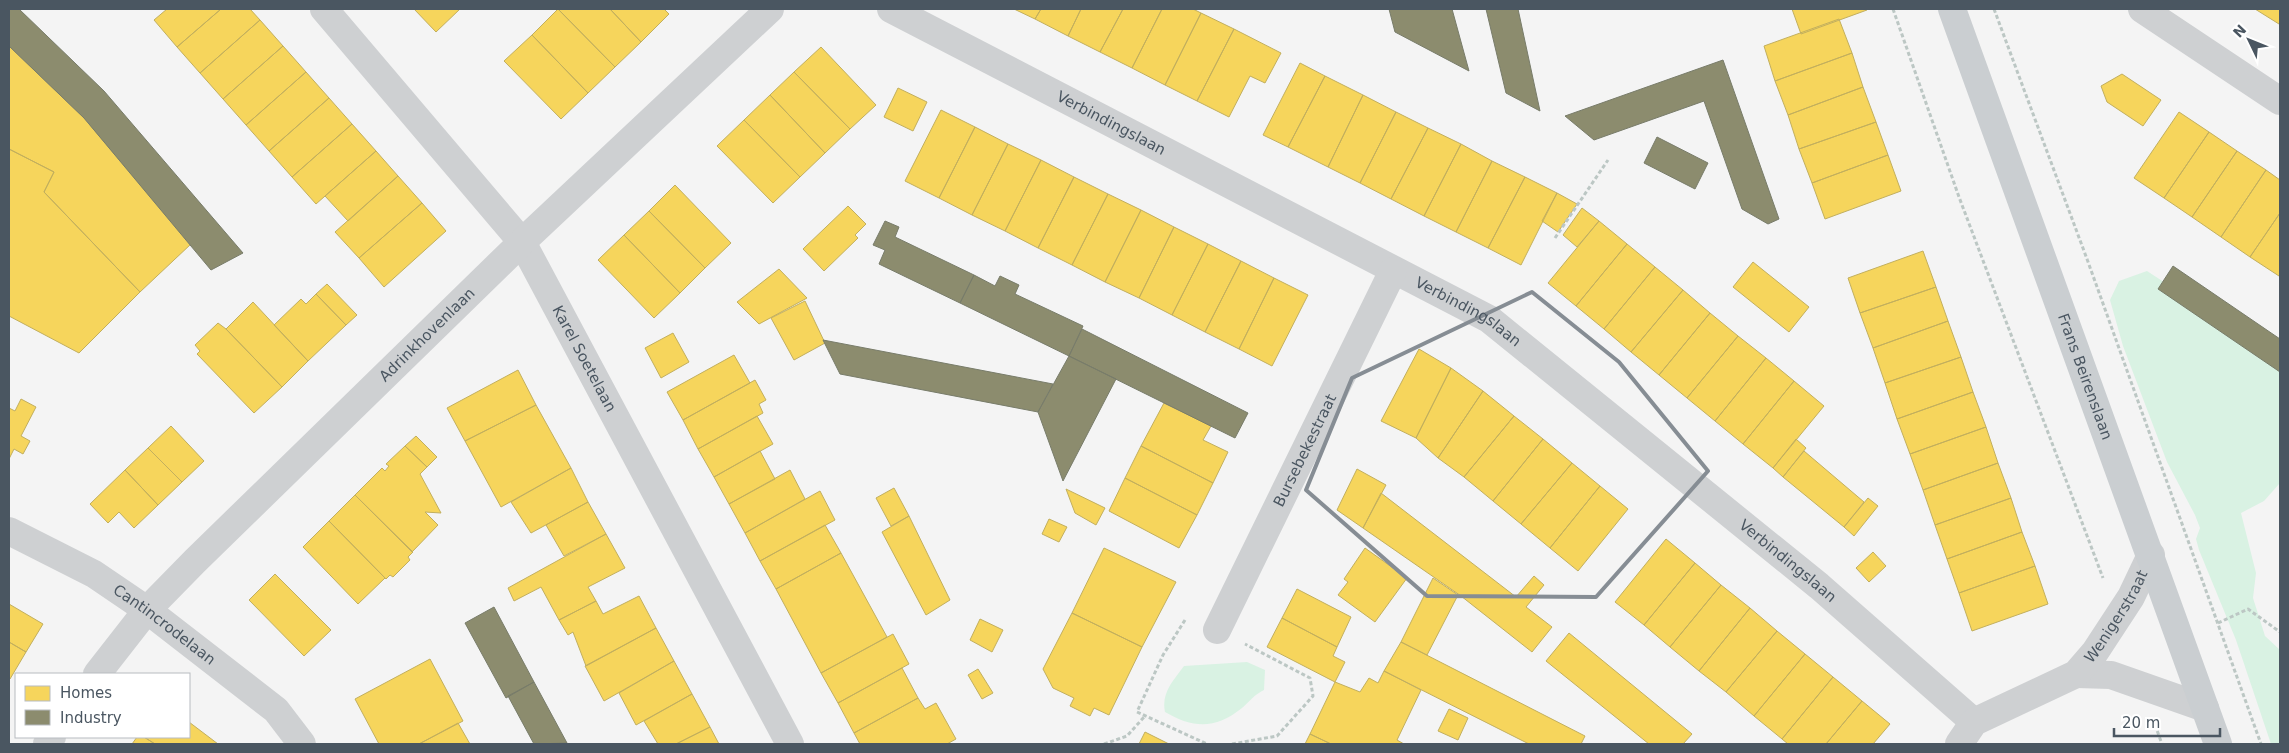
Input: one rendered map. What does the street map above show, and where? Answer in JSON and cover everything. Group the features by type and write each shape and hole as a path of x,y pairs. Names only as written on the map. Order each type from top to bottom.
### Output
{"main road":[{"name":"Frans Beirenslaan","path":"1952,9 2218,744"}],"street":[{"name":"Karel Soetelaan","path":"324,9 522,242 790,744"},
{"name":"Adrinkhovenlaan","path":"98,673 148,610 202,554 522,242 770,9"},
{"name":"Verbindingslaan","path":"891,9 1489,319 1819,586 1974,722"},
{"path":"2142,9 2280,101"},
{"name":"Bursebekestraat","path":"1217,630 1394,271"},
{"name":"Cantincrodelaan","path":"9,531 94,574 148,610 276,710 302,744"},
{"name":"Wenigerstraat","path":"1974,722 2076,674 2095,652 2131,597 2151,555"},
{"name":"Wenigerstraat","path":"2076,674 2111,675 2205,708"},
{"path":"1959,744 1974,722"}],"path":[{"path":"1893,9 1958,197 2117,617"},
{"path":"1994,9 2087,259 2261,744"},
{"path":"1555,238 1608,160"},
{"path":"2218,623 2248,609 2280,632"},
{"path":"1207,744 1137,712 1163,655 1188,614 1310,678 1313,696 1277,736 1232,744"},
{"path":"2141,686 2162,744"},
{"path":"1104,744 1127,736 1145,716"}],"highlighted area":[{"path":"1532,292 1619,362 1708,471 1596,597 1427,596 1306,490 1352,378"}],"green space":[{"path":"2147,271 2280,358 2280,483 2264,501 2241,513 2256,573 2253,598 2265,636 2280,650 2280,744 2271,744 2236,640 2199,550 2196,539 2200,528 2167,462 2123,346 2110,300 2119,281"},
{"path":"1247,662 1265,670 1264,690 1232,715 1214,723 1195,724 1165,712 1166,693 1184,666"}],"building: Homes":[{"path":"167,9 221,9 177,47 154,20"},
{"path":"221,9 250,9 260,20 200,73 177,47"},
{"path":"414,9 460,9 436,32"},
{"path":"558,9 610,9 641,42 615,67"},
{"path":"558,9 615,67 588,93 532,35"},
{"path":"610,9 664,9 669,14 641,42"},
{"path":"1014,9 1041,9 1035,19"},
{"path":"1041,9 1081,9 1068,36 1035,19"},
{"path":"1081,9 1123,9 1100,52 1068,36"},
{"path":"1123,9 1162,9 1132,68 1100,52"},
{"path":"1162,9 1193,9 1201,13 1165,85 1132,68"},
{"path":"1792,9 1867,9 1867,10 1801,34"},
{"path":"2255,9 2280,9 2279,24"},
{"path":"1201,13 1234,29 1197,101 1165,85"},
{"path":"1839,19 1852,53 1775,81 1764,46"},
{"path":"260,20 283,46 223,99 200,73"},
{"path":"1234,29 1281,53 1265,83 1250,76 1229,117 1197,101"},
{"path":"532,35 588,93 561,119 504,61"},
{"path":"9,46 84,118 191,244 140,292 44,192 54,172 9,149"},
{"path":"283,46 306,72 246,125 223,99"},
{"path":"821,47 876,105 850,129 794,72"},
{"path":"1852,53 1863,87 1788,115 1775,81"},
{"path":"1300,63 1325,76 1288,147 1263,135"},
{"path":"306,72 329,98 269,151 246,125"},
{"path":"794,72 850,129 825,153 770,95"},
{"path":"2122,74 2161,100 2143,126 2107,102 2101,86"},
{"path":"1325,76 1363,95 1328,167 1288,147"},
{"path":"1863,87 1876,122 1799,149 1788,115"},
{"path":"898,88 927,102 913,131 884,117"},
{"path":"770,95 825,153 800,177 744,120"},
{"path":"1363,95 1396,112 1360,183 1328,167"},
{"path":"329,98 352,124 292,177 269,151"},
{"path":"941,110 975,127 939,198 905,181"},
{"path":"1396,112 1428,128 1391,199 1360,183"},
{"path":"2179,112 2209,132 2164,198 2134,178"},
{"path":"744,120 800,177 773,203 717,146"},
{"path":"1876,122 1888,155 1812,183 1799,149"},
{"path":"352,124 376,151 316,204 292,177"},
{"path":"975,127 1008,144 972,215 939,198"},
{"path":"1428,128 1461,144 1424,216 1391,199"},
{"path":"2209,132 2237,151 2192,217 2164,198"},
{"path":"1008,144 1041,160 1005,231 972,215"},
{"path":"1461,144 1492,161 1456,232 1424,216"},
{"path":"9,149 54,172 44,192 140,292 79,353 9,316"},
{"path":"376,151 398,176 348,221 325,196"},
{"path":"2237,151 2266,170 2221,237 2192,217"},
{"path":"1888,155 1901,191 1825,219 1812,183"},
{"path":"1041,160 1074,177 1038,248 1005,231"},
{"path":"1492,161 1525,177 1488,248 1456,232"},
{"path":"2266,170 2280,180 2280,213 2250,257 2221,237"},
{"path":"398,176 422,203 359,258 335,232"},
{"path":"1074,177 1108,194 1072,265 1038,248"},
{"path":"1525,177 1557,193 1521,265 1488,248"},
{"path":"675,185 731,243 705,268 649,211"},
{"path":"1557,193 1577,204 1558,232 1542,221"},
{"path":"1108,194 1141,210 1105,282 1072,265"},
{"path":"422,203 446,231 384,287 359,258"},
{"path":"848,206 866,224 855,235 858,238 824,271 803,249"},
{"path":"1582,208 1599,221 1577,247 1563,235"},
{"path":"1141,210 1174,227 1139,298 1105,282"},
{"path":"649,211 705,268 680,293 624,235"},
{"path":"2280,213 2280,274 2279,276 2250,257"},
{"path":"1599,221 1627,244 1576,306 1548,283"},
{"path":"1174,227 1208,244 1172,315 1139,298"},
{"path":"624,235 680,293 654,318 598,260"},
{"path":"1208,244 1241,261 1205,332 1172,315"},
{"path":"1627,244 1655,267 1604,329 1576,306"},
{"path":"1923,251 1936,287 1860,313 1848,278"},
{"path":"1241,261 1274,278 1239,349 1205,332"},
{"path":"1753,262 1809,307 1789,332 1733,287"},
{"path":"1655,267 1683,290 1631,352 1604,329"},
{"path":"779,269 807,298 759,324 737,302"},
{"path":"1274,278 1308,295 1272,366 1239,349"},
{"path":"327,284 357,315 346,325 316,294"},
{"path":"1936,287 1948,321 1873,348 1860,313"},
{"path":"1683,290 1710,313 1659,375 1631,352"},
{"path":"316,294 346,325 308,361 274,325 301,299 306,304"},
{"path":"805,301 825,343 794,360 771,318"},
{"path":"253,302 308,361 282,387 226,329"},
{"path":"1710,313 1738,336 1687,398 1659,375"},
{"path":"1948,321 1961,357 1885,383 1873,348"},
{"path":"218,323 282,387 254,413 197,354 200,351 195,345"},
{"path":"673,333 689,362 661,378 645,348"},
{"path":"1738,336 1766,358 1715,421 1687,398"},
{"path":"1419,349 1451,368 1416,438 1381,421"},
{"path":"734,355 750,383 683,420 667,392"},
{"path":"1961,357 1973,392 1897,419 1885,383"},
{"path":"1766,358 1794,381 1743,444 1715,421"},
{"path":"1451,368 1483,391 1438,458 1416,438"},
{"path":"518,370 536,405 465,441 447,408"},
{"path":"755,380 766,400 759,404 763,413 698,449 683,420"},
{"path":"1794,381 1824,406 1773,468 1743,444"},
{"path":"1483,391 1514,416 1464,477 1438,458"},
{"path":"1973,392 1986,427 1910,454 1897,419"},
{"path":"21,399 36,407 21,436 30,441 23,454 14,449 9,459 9,408 15,411"},
{"path":"1164,403 1211,426 1203,440 1228,452 1213,483 1141,446"},
{"path":"536,405 571,468 501,507 465,441"},
{"path":"757,416 773,444 714,477 698,449"},
{"path":"1514,416 1543,439 1493,501 1464,477"},
{"path":"171,426 204,461 182,482 148,448"},
{"path":"1986,427 1998,463 1923,490 1910,454"},
{"path":"416,436 437,457 427,467 405,446"},
{"path":"1543,439 1572,463 1521,524 1493,501"},
{"path":"1796,439 1806,448 1783,477 1773,468"},
{"path":"405,446 427,467 420,474 441,513 425,512 438,525 412,552 355,495 382,468 385,471 389,466 386,464"},
{"path":"1141,446 1213,483 1197,515 1125,478"},
{"path":"148,448 182,482 158,505 125,470"},
{"path":"760,451 775,479 729,504 714,477"},
{"path":"1804,451 1864,502 1844,527 1783,477"},
{"path":"1572,463 1600,486 1550,548 1521,524"},
{"path":"1998,463 2011,498 1935,525 1923,490"},
{"path":"571,468 588,502 531,533 511,502"},
{"path":"1357,469 1386,485 1363,528 1337,510"},
{"path":"125,470 158,505 134,528 119,512 108,523 90,504"},
{"path":"790,470 805,499 745,533 729,504"},
{"path":"1125,478 1197,515 1179,548 1109,511"},
{"path":"1600,486 1628,509 1578,571 1550,548"},
{"path":"894,488 909,516 891,526 876,498"},
{"path":"1066,489 1105,508 1096,525 1075,513"},
{"path":"820,491 835,520 760,561 745,533"},
{"path":"1381,493 1516,597 1534,576 1544,585 1526,607 1552,627 1532,652 1461,596 1363,528"},
{"path":"355,495 413,552 408,557 410,560 393,577 390,575 386,579 329,521"},
{"path":"1868,498 1878,506 1854,536 1844,527"},
{"path":"2011,498 2022,532 1947,559 1935,525"},
{"path":"588,502 606,534 564,556 546,525"},
{"path":"909,516 950,600 926,615 882,532"},
{"path":"1049,519 1067,527 1059,542 1042,534"},
{"path":"329,521 385,578 358,604 303,547"},
{"path":"825,525 841,553 776,589 760,561"},
{"path":"2022,532 2035,566 1959,593 1947,559"},
{"path":"606,534 625,568 588,587 596,601 559,620 541,587 514,601 508,588"},
{"path":"1666,539 1695,563 1644,625 1615,602"},
{"path":"1104,548 1176,582 1142,647 1072,613"},
{"path":"1365,548 1407,578 1375,622 1338,595 1348,582 1344,579"},
{"path":"1873,552 1886,566 1869,582 1856,568"},
{"path":"841,553 887,637 821,673 776,589"},
{"path":"1695,563 1721,585 1670,647 1644,625"},
{"path":"2035,566 2048,604 1972,631 1959,593"},
{"path":"275,574 331,630 304,656 249,600"},
{"path":"1433,578 1458,595 1427,655 1401,642"},
{"path":"1721,585 1750,608 1699,671 1670,647"},
{"path":"1297,589 1351,617 1337,647 1282,618"},
{"path":"639,596 656,628 586,666 573,632 568,635 559,620 596,601 603,614"},
{"path":"9,604 43,624 26,652 9,642"},
{"path":"1750,608 1777,631 1726,692 1699,671"},
{"path":"1072,613 1142,647 1109,715 1094,708 1090,716 1070,706 1074,698 1053,688 1043,669"},
{"path":"1282,618 1337,647 1333,656 1345,662 1335,682 1267,647"},
{"path":"980,619 1003,630 992,652 970,640"},
{"path":"656,628 674,661 604,701 585,666"},
{"path":"1777,631 1805,654 1754,716 1726,692"},
{"path":"1569,633 1692,734 1683,744 1649,744 1546,661"},
{"path":"893,634 909,664 838,703 821,673"},
{"path":"9,642 26,652 10,679 9,679"},
{"path":"1401,642 1585,736 1581,744 1529,744 1384,671"},
{"path":"1805,654 1833,677 1782,739 1754,716"},
{"path":"430,659 463,721 419,744 379,744 355,699"},
{"path":"674,661 692,694 636,725 619,693"},
{"path":"902,668 918,698 854,733 838,703"},
{"path":"978,669 993,693 982,699 968,675"},
{"path":"1384,671 1421,690 1397,740 1404,744 1331,744 1310,734 1335,682 1360,692 1369,678 1378,683"},
{"path":"1833,677 1862,701 1826,744 1788,744 1782,739"},
{"path":"692,694 710,727 676,744 658,744 644,721"},
{"path":"918,698 925,709 936,703 956,739 947,744 860,744 854,733"},
{"path":"1862,701 1890,724 1873,744 1826,744"},
{"path":"1449,709 1468,718 1458,740 1438,731"},
{"path":"190,723 218,744 155,744 146,738 190,738"},
{"path":"458,723 470,744 419,744"},
{"path":"710,727 719,744 676,744"},
{"path":"1145,732 1169,744 1139,744"},
{"path":"1310,734 1331,744 1305,744"},
{"path":"136,738 146,738 155,744 132,744"}],"building: Industry":[{"path":"9,9 19,9 104,91 243,253 211,270 84,118 9,46"},
{"path":"1389,9 1452,9 1469,71 1395,32"},
{"path":"1486,9 1518,9 1540,111 1506,93"},
{"path":"1723,60 1779,219 1768,224 1742,209 1704,101 1594,140 1565,116"},
{"path":"1657,137 1708,163 1695,189 1644,163"},
{"path":"885,221 899,227 895,237 974,275 960,303 879,264 885,250 873,245"},
{"path":"2173,266 2280,339 2280,372 2158,289"},
{"path":"974,275 995,286 1000,276 1019,285 1015,294 1083,326 1069,356 960,303"},
{"path":"1082,329 1248,413 1235,438 1069,356"},
{"path":"823,340 1053,384 1038,412 840,374"},
{"path":"1069,356 1116,379 1063,481 1038,412"},
{"path":"494,607 534,682 506,698 465,623"},
{"path":"534,682 567,743 534,744 508,696"}]}
